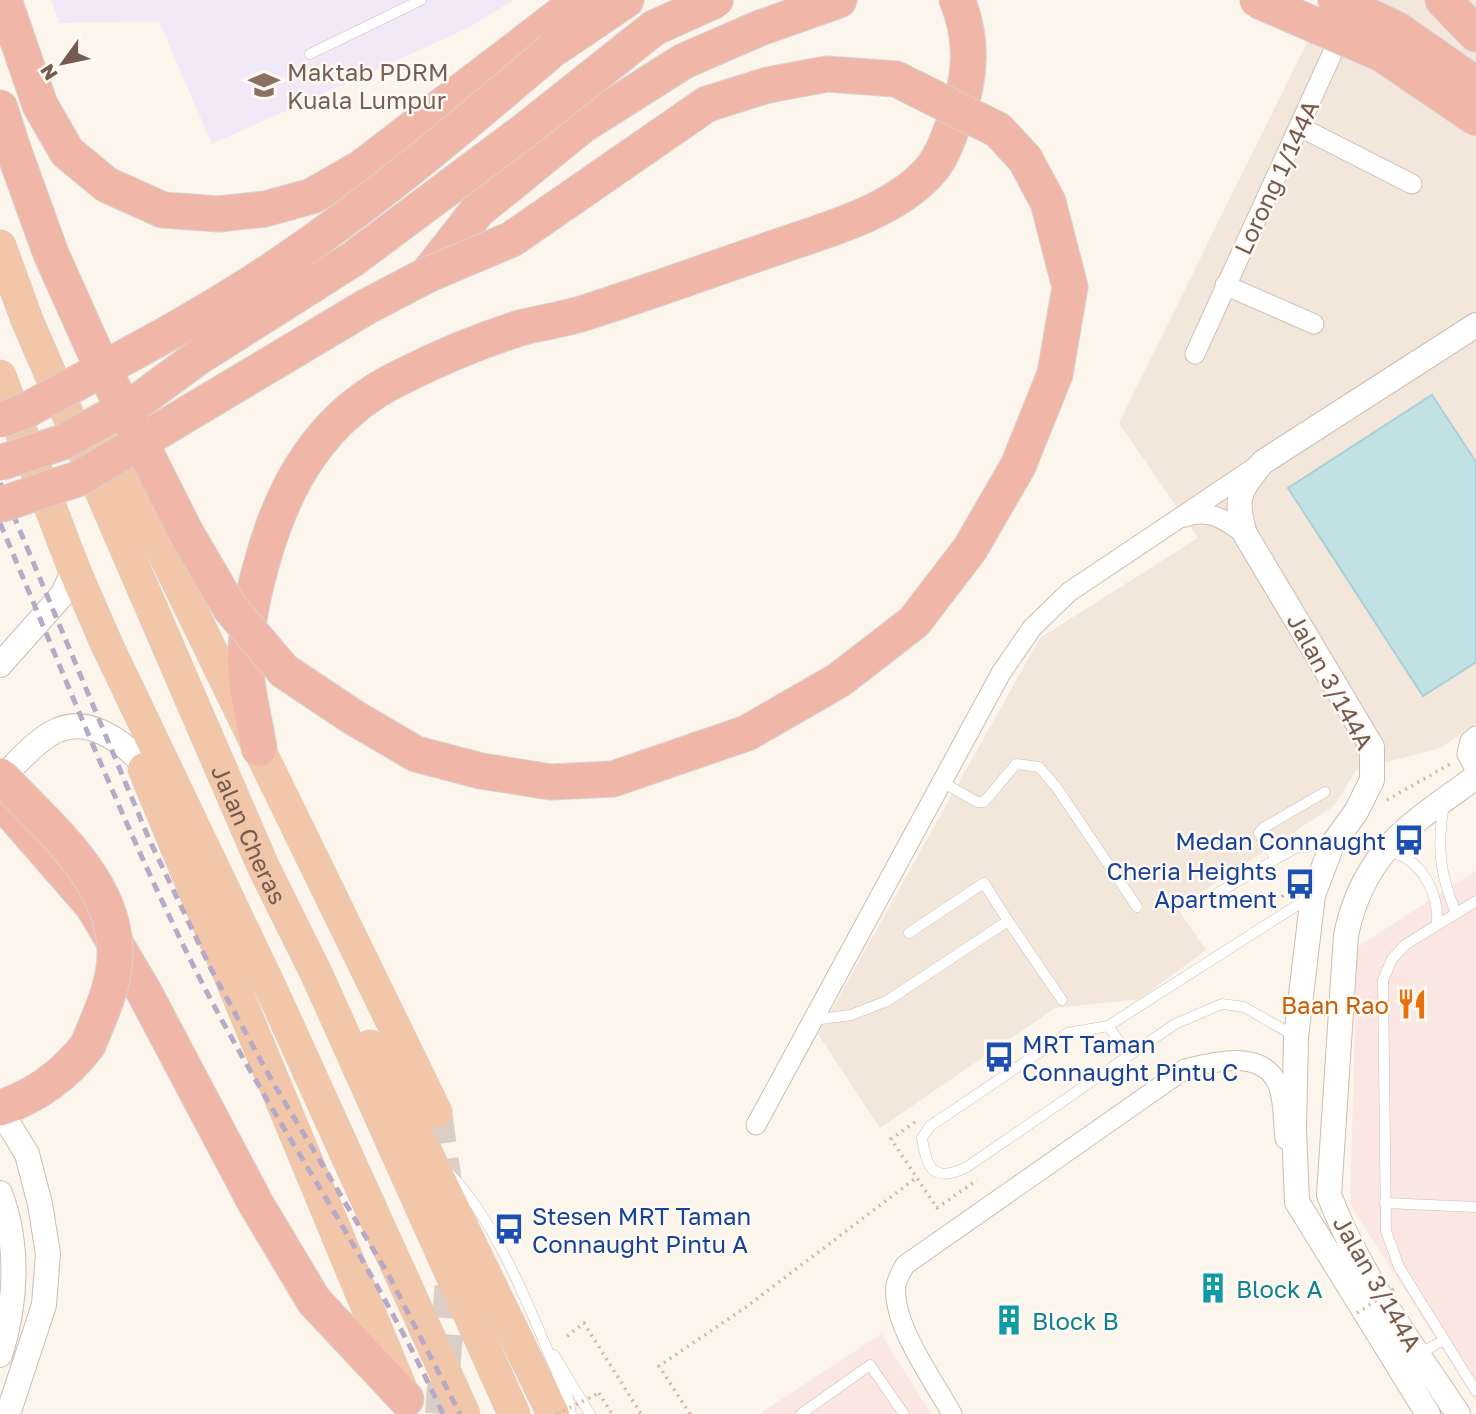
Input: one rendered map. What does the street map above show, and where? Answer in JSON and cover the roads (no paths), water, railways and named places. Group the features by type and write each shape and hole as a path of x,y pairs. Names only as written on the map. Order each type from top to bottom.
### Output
{"highway":[{"path":"4,0 40,105 67,152 107,185 163,209 219,214 264,209 312,196 361,168 580,0"},
{"path":"0,420 25,411 161,337 262,277 446,140 552,50 626,0"},
{"path":"0,413 15,457 62,442 140,400 197,358 353,259 523,132 654,28 716,0"},
{"path":"426,275 477,211 583,125 684,61 760,28 839,0"},
{"path":"1258,0 1382,54 1476,118"},
{"path":"1335,0 1398,30 1476,85"},
{"path":"1443,0 1476,34"},
{"path":"259,748 246,671 248,619 268,539 283,496 313,449 351,409 402,376 519,329 580,314 871,212 904,193 928,173 944,149 961,105 967,77 969,47 961,8"},
{"path":"0,108 51,254 94,350 186,531 230,608 284,671 353,717 416,754 481,771 551,782 612,779 747,733 839,680 914,622 970,550 1018,466 1055,374 1070,287 1048,202 1025,159 998,130 896,79 827,74 768,85 708,104 512,239 426,275 366,307 80,478 0,505"},
{"name":"Jalan Cheras","path":"0,246 27,320 263,866 317,975 514,1414"},
{"path":"27,320 149,523 436,1112"},
{"name":"Jalan Cheras","path":"0,376 15,457 74,569 107,645 274,995 464,1414"},
{"path":"107,645 118,709 409,1406"},
{"path":"0,778 83,865 99,889 113,933 114,972 88,1045 73,1065 22,1101 0,1109"},
{"path":"0,799 93,906 144,990 257,1203 314,1301 409,1406"},
{"path":"317,975 360,1026 423,1146 555,1414"}],"street":[{"name":"Lorong 1/144A","path":"1195,354 1357,0"},
{"path":"1300,127 1412,184"},
{"path":"1226,285 1314,324"},
{"name":"Jalan 3/144A","path":"1428,1414 1297,1202 1294,1129 1296,1037 1313,895 1332,845 1356,811 1372,780 1372,747 1245,534 1237,507 1243,485 1263,462 1476,325"},
{"path":"756,1125 1001,673 1032,628 1069,592 1263,462"},
{"path":"1181,519 1196,513 1217,515 1245,534"},
{"path":"0,665 63,594 74,569"},
{"path":"0,778 58,729 90,727 126,745 140,761"},
{"path":"1471,762 1470,741 1476,736"},
{"name":"Jalan 3/144A","path":"1458,1414 1343,1232 1329,1195 1346,935 1353,901 1382,850 1476,777"},
{"path":"952,1414 908,1335 899,1311 896,1284 905,1265 1185,1069 1226,1058 1259,1065 1269,1071 1278,1086 1297,1202"},
{"path":"0,1109 27,1154 40,1204 48,1254 44,1305 8,1414"},
{"path":"0,1193 10,1220 14,1273 8,1330 0,1354"}],"lane":[{"path":"310,54 421,0"},
{"path":"942,782 977,802 984,802 1016,764 1039,767 1057,788 1137,907"},
{"path":"1276,859 1259,833 1263,828 1325,792"},
{"path":"1445,799 1438,840 1442,880 1456,914"},
{"path":"1214,895 1297,847 1319,848 1332,845"},
{"path":"1382,850 1400,854 1417,864 1431,888 1437,925"},
{"path":"909,933 984,883 1062,1000"},
{"path":"1296,1037 1244,1007 1222,1004 1175,1024 967,1167 952,1174 938,1174 926,1164 922,1138 930,1126 1068,1033 1108,1026 1313,895"},
{"path":"1476,901 1405,945 1392,959 1383,980 1385,1231 1399,1267 1476,1391"},
{"path":"813,1020 851,1015 887,1001 1008,921"},
{"path":"1108,1026 1129,1055"},
{"path":"423,1146 470,1194 481,1210 568,1398 571,1414"},
{"path":"1385,1203 1476,1207"},
{"path":"534,1322 590,1414"},
{"path":"1419,1355 1444,1339"},
{"path":"801,1414 870,1365 904,1414"}],"water":[{"path":"1432,395 1476,462 1476,662 1423,696 1288,488"}],"tunnel":[{"path":"436,1112 447,1190"},
{"path":"441,1414 452,1266"}],"railway":[{"path":"0,483 149,839 211,969 272,1081 388,1274 460,1414"},
{"path":"0,523 120,807 198,975 258,1085 386,1302 443,1414"}],"place":[{"name":"Maktab PDRM Kuala Lumpur","path":"264,85"},
{"name":"Medan Connaught","path":"1409,840"},
{"name":"Cheria Heights Apartment","path":"1300,884"},
{"name":"Baan Rao","path":"1412,1004"},
{"name":"MRT Taman Connaught Pintu C","path":"999,1057"},
{"name":"Stesen MRT Taman Connaught Pintu A","path":"509,1229"},
{"name":"Block A","path":"1213,1288"},
{"name":"Block B","path":"1009,1320"}]}
